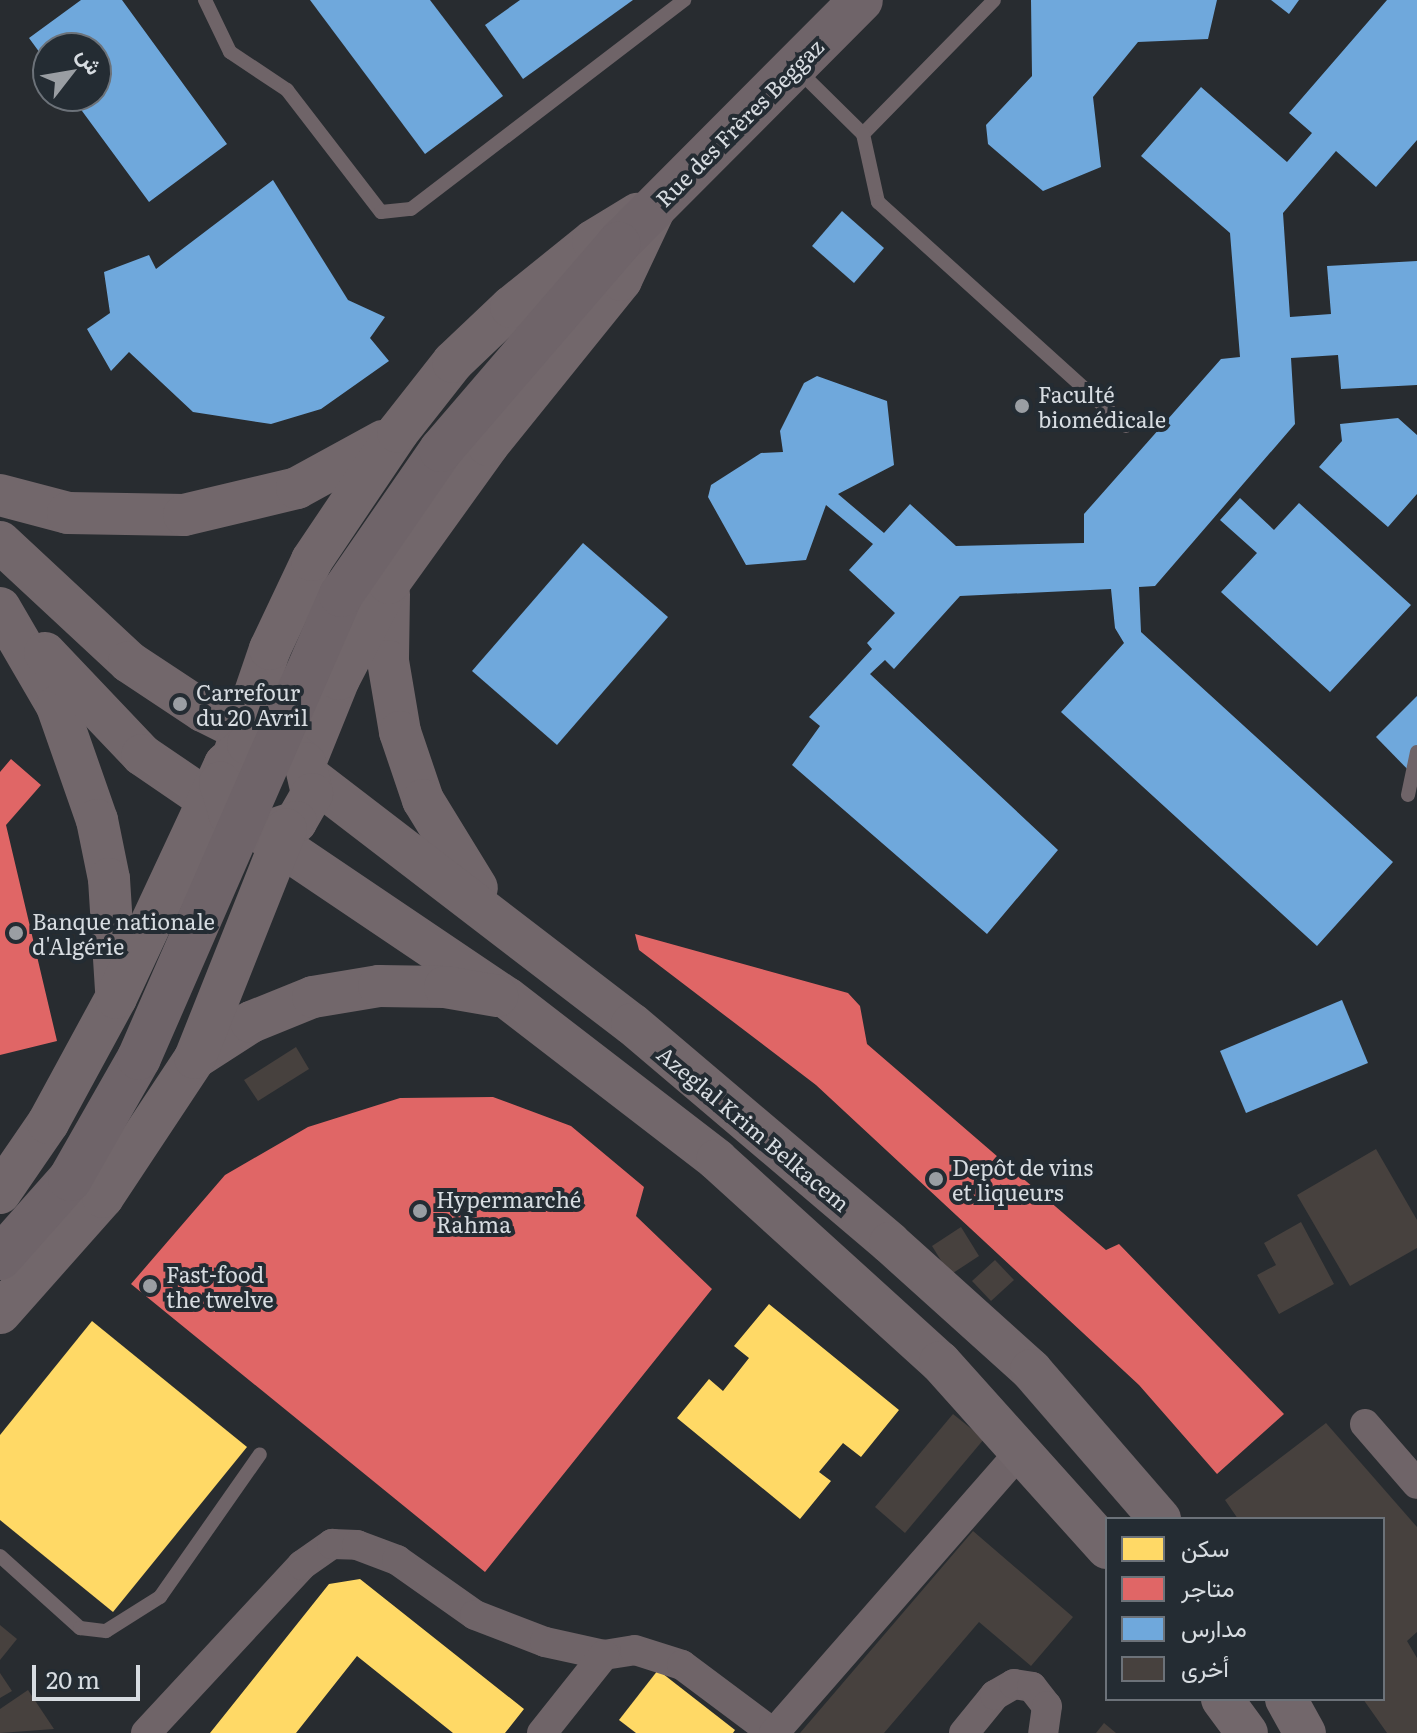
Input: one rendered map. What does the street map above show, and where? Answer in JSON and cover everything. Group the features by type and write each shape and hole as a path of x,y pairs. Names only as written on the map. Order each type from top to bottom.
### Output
{"main road":[{"name":"Rue des Frères Beggaz","path":"0,1258 70,1179 139,1058 341,595 441,450 618,244 861,0"},
{"path":"0,1313 103,1197 195,1058 247,792 270,649 312,560 398,432 453,362 511,307 593,241 656,205"},
{"path":"0,607 142,755 306,809 308,770 339,679 389,583 488,445 621,280 656,205"},
{"path":"0,495 68,513 184,515 297,488 398,432"},
{"path":"0,542 129,662 247,792 717,1160 940,1362 1023,1449 1105,1546"},
{"path":"389,583 388,661 400,732 423,800 444,838 502,920"},
{"path":"0,607 57,706 97,820 112,909 116,998"},
{"name":"Azeglal Krim Belkacem","path":"247,792 294,750 308,770 502,920 749,1122 1031,1370 1158,1517"},
{"path":"0,1193 48,1123 116,998 247,792"},
{"path":"195,1058 251,1022 313,997 379,986 445,987 507,998"},
{"path":"1223,1701 1247,1733"},
{"path":"1287,1701 1305,1733"}],"street":[{"path":"1365,1424 1417,1484"},
{"path":"146,1733 302,1565 332,1544 357,1545 397,1560 475,1615 545,1642 604,1655 635,1650 682,1665 774,1733 1023,1449"},
{"path":"542,1733 604,1655"},
{"path":"964,1733 995,1695 1014,1684 1032,1687 1047,1706 1043,1733"}],"lane":[{"path":"205,0 230,52 287,90 381,212 411,209 684,0"},
{"path":"863,134 994,0"},
{"path":"794,67 863,134 878,202 1126,426"},
{"path":"1408,795 1417,752"},
{"path":"0,1556 80,1628 106,1631 160,1597 260,1454"}],"building: سكن":[{"path":"769,1304 899,1410 861,1457 843,1443 819,1472 831,1481 800,1519 677,1418 709,1379 723,1391 749,1358 734,1346"},
{"path":"92,1321 247,1447 113,1612 0,1520 0,1435"},
{"path":"360,1579 524,1709 505,1733 453,1733 357,1656 296,1733 210,1733 329,1584"},
{"path":"658,1670 735,1730 733,1733 636,1733 619,1720"}],"building: متاجر":[{"name":"Banque nationale d'Algérie","path":"11,759 41,785 6,825 57,1041 0,1055 0,772"},
{"path":"635,934 848,993 860,1006 867,1044 1106,1250 1119,1244 1284,1414 1217,1474 1139,1385 816,1085 639,950"},
{"path":"493,1097 571,1126 644,1187 636,1216 712,1289 485,1572 131,1284 225,1175 308,1127 400,1098"}],"building: مدارس":[{"path":"81,0 122,0 227,144 149,202 83,112 112,112 112,32 37,32"},
{"path":"310,0 430,0 503,96 425,154"},
{"path":"520,0 633,0 523,79 485,25"},
{"path":"1031,0 1217,0 1208,39 1138,42 1093,97 1101,167 1043,191 988,144 986,125 1032,76"},
{"path":"1271,0 1299,0 1289,14"},
{"path":"1387,0 1417,0 1417,140 1376,187 1336,151 1283,213 1290,317 1331,314 1327,266 1417,261 1417,385 1341,389 1338,355 1291,358 1295,424 1155,586 1139,587 1141,632 1393,862 1317,946 1061,712 1124,643 1115,628 1111,589 960,596 894,669 885,660 870,674 1058,850 987,934 792,765 820,726 809,717 872,649 867,643 895,613 849,570 873,544 826,505 806,560 746,565 708,497 711,485 761,453 783,452 780,431 804,383 817,376 887,401 894,465 838,494 884,533 910,504 956,546 1084,543 1084,514 1221,359 1240,357 1230,233 1141,156 1201,87 1287,162 1312,133 1289,113"},
{"path":"273,180 348,300 385,317 370,338 389,361 321,409 271,424 193,412 129,352 111,371 87,329 110,313 104,272 149,255 156,269"},
{"path":"842,211 884,248 854,283 812,246"},
{"path":"1398,418 1417,435 1417,494 1388,527 1319,467 1342,441 1340,424"},
{"path":"1240,498 1274,530 1299,503 1411,605 1330,692 1221,592 1257,553 1220,520"},
{"path":"583,543 668,617 557,745 472,671"},
{"path":"1417,696 1417,779 1376,737"},
{"path":"1342,1000 1368,1063 1246,1113 1220,1051"}],"building: أخرى":[{"path":"296,1047 309,1069 258,1101 244,1080"},
{"path":"1376,1149 1417,1220 1417,1248 1350,1286 1297,1195"},
{"path":"1301,1222 1334,1284 1279,1314 1257,1275 1276,1265 1264,1243"},
{"path":"961,1227 979,1256 950,1275 932,1246"},
{"path":"995,1260 1014,1280 991,1301 972,1281"},
{"path":"953,1414 984,1439 905,1533 875,1507"},
{"path":"1326,1423 1417,1527 1417,1632 1407,1641 1417,1658 1417,1733 1387,1733 1364,1701 1385,1701 1385,1517 1237,1517 1225,1500"},
{"path":"973,1531 1073,1617 1031,1666 979,1622 884,1733 800,1733"},
{"path":"0,1625 17,1639 0,1660"},
{"path":"0,1673 12,1691 0,1698"},
{"path":"28,1690 54,1729 0,1733 0,1709"},
{"path":"1104,1723 1116,1733 1096,1733"}],"place":[{"name":"Faculté biomédicale","path":"1022,406"},
{"name":"Carrefour du 20 Avril","path":"180,704"},
{"name":"Banque nationale d'Algérie","path":"16,933"},
{"name":"Depôt de vins et liqueurs","path":"936,1179"},
{"name":"Hypermarché Rahma","path":"420,1211"},
{"name":"Fast-food the twelve","path":"150,1286"}]}
